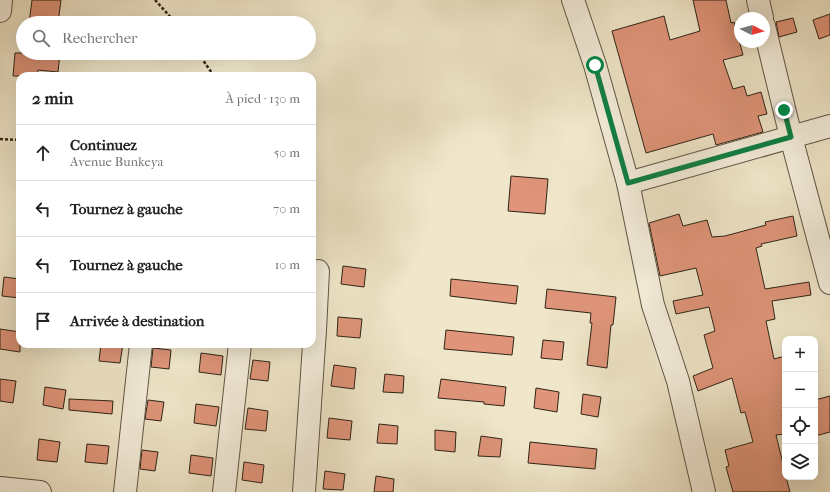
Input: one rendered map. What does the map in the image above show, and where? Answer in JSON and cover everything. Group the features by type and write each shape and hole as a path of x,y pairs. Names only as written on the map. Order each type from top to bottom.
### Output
{"street":[{"path":"0,11 1,0"},
{"path":"573,0 595,65 628,183 653,305 678,381 704,492"},
{"path":"758,0 761,12"},
{"path":"769,48 791,137 830,283"},
{"path":"628,183 830,126"},
{"path":"316,310 318,271"},
{"path":"125,492 141,348"},
{"path":"224,492 240,348"},
{"path":"304,492 314,348"},
{"path":"0,488 40,492"}],"path":[{"path":"155,0 170,16"},
{"path":"203,60 211,72"},
{"path":"0,139 16,140"}],"building":[{"path":"32,0 61,0 59,16 30,16"},
{"path":"693,0 726,0 731,23 734,22 734,48 741,48 743,55 723,60 733,89 744,86 747,96 761,92 767,114 758,116 763,132 716,145 713,134 646,153 612,31 664,16 670,40 700,31"},
{"path":"830,14 830,35 819,39 813,20"},
{"path":"793,18 797,32 779,37 776,22"},
{"path":"15,53 16,60 59,60 58,72 38,70 38,72 16,72 16,76 13,76"},
{"path":"511,176 548,179 545,214 508,211"},
{"path":"679,214 683,226 707,220 712,237 725,236 766,225 765,222 793,216 797,236 761,244 762,246 756,248 765,289 809,282 811,295 772,301 775,319 766,321 774,359 782,357 782,434 776,435 782,460 782,480 787,480 790,492 733,492 726,467 729,466 725,450 753,442 745,412 741,413 732,378 698,391 693,376 713,368 704,335 715,331 709,307 676,314 673,301 703,295 696,268 660,276 649,223"},
{"path":"343,266 366,269 364,287 341,284"},
{"path":"4,277 16,278 16,298 2,296"},
{"path":"451,279 518,286 516,304 450,296"},
{"path":"547,289 616,297 613,325 611,325 607,368 587,365 592,323 590,323 591,313 545,308"},
{"path":"338,317 362,319 360,338 337,336"},
{"path":"0,329 16,331 16,348 20,348 20,352 0,349"},
{"path":"446,330 514,337 512,355 444,349"},
{"path":"543,340 564,342 562,360 541,358"},
{"path":"101,348 122,348 120,363 99,361"},
{"path":"153,348 171,350 169,369 151,367"},
{"path":"201,353 223,356 221,375 199,372"},
{"path":"253,360 270,362 268,381 250,379"},
{"path":"334,365 356,368 354,389 331,386"},
{"path":"385,374 404,376 403,393 383,392"},
{"path":"0,379 16,381 13,403 0,401"},
{"path":"441,379 506,387 504,406 484,404 484,402 438,398"},
{"path":"45,387 66,390 63,409 43,405"},
{"path":"536,388 559,392 557,412 534,408"},
{"path":"583,394 601,397 598,417 581,414"},
{"path":"830,396 830,432 818,435 818,408 818,399"},
{"path":"69,399 113,401 112,414 69,410"},
{"path":"148,400 164,402 161,421 145,419"},
{"path":"196,404 219,407 216,426 194,423"},
{"path":"248,408 268,411 266,431 245,429"},
{"path":"329,418 352,421 350,440 327,438"},
{"path":"379,424 398,426 397,444 377,443"},
{"path":"435,430 456,432 455,452 435,450"},
{"path":"481,436 502,439 500,457 478,456"},
{"path":"39,439 60,442 57,462 37,460"},
{"path":"530,442 597,449 595,469 528,463"},
{"path":"87,444 109,446 107,464 85,462"},
{"path":"142,450 158,452 155,471 140,469"},
{"path":"191,455 213,458 211,476 189,473"},
{"path":"244,462 264,465 262,483 242,480"},
{"path":"325,471 345,474 343,490 323,489"},
{"path":"376,476 394,479 393,492 374,492"}],"route":[{"path":"595,65 628,183 791,137 784,110"}]}
